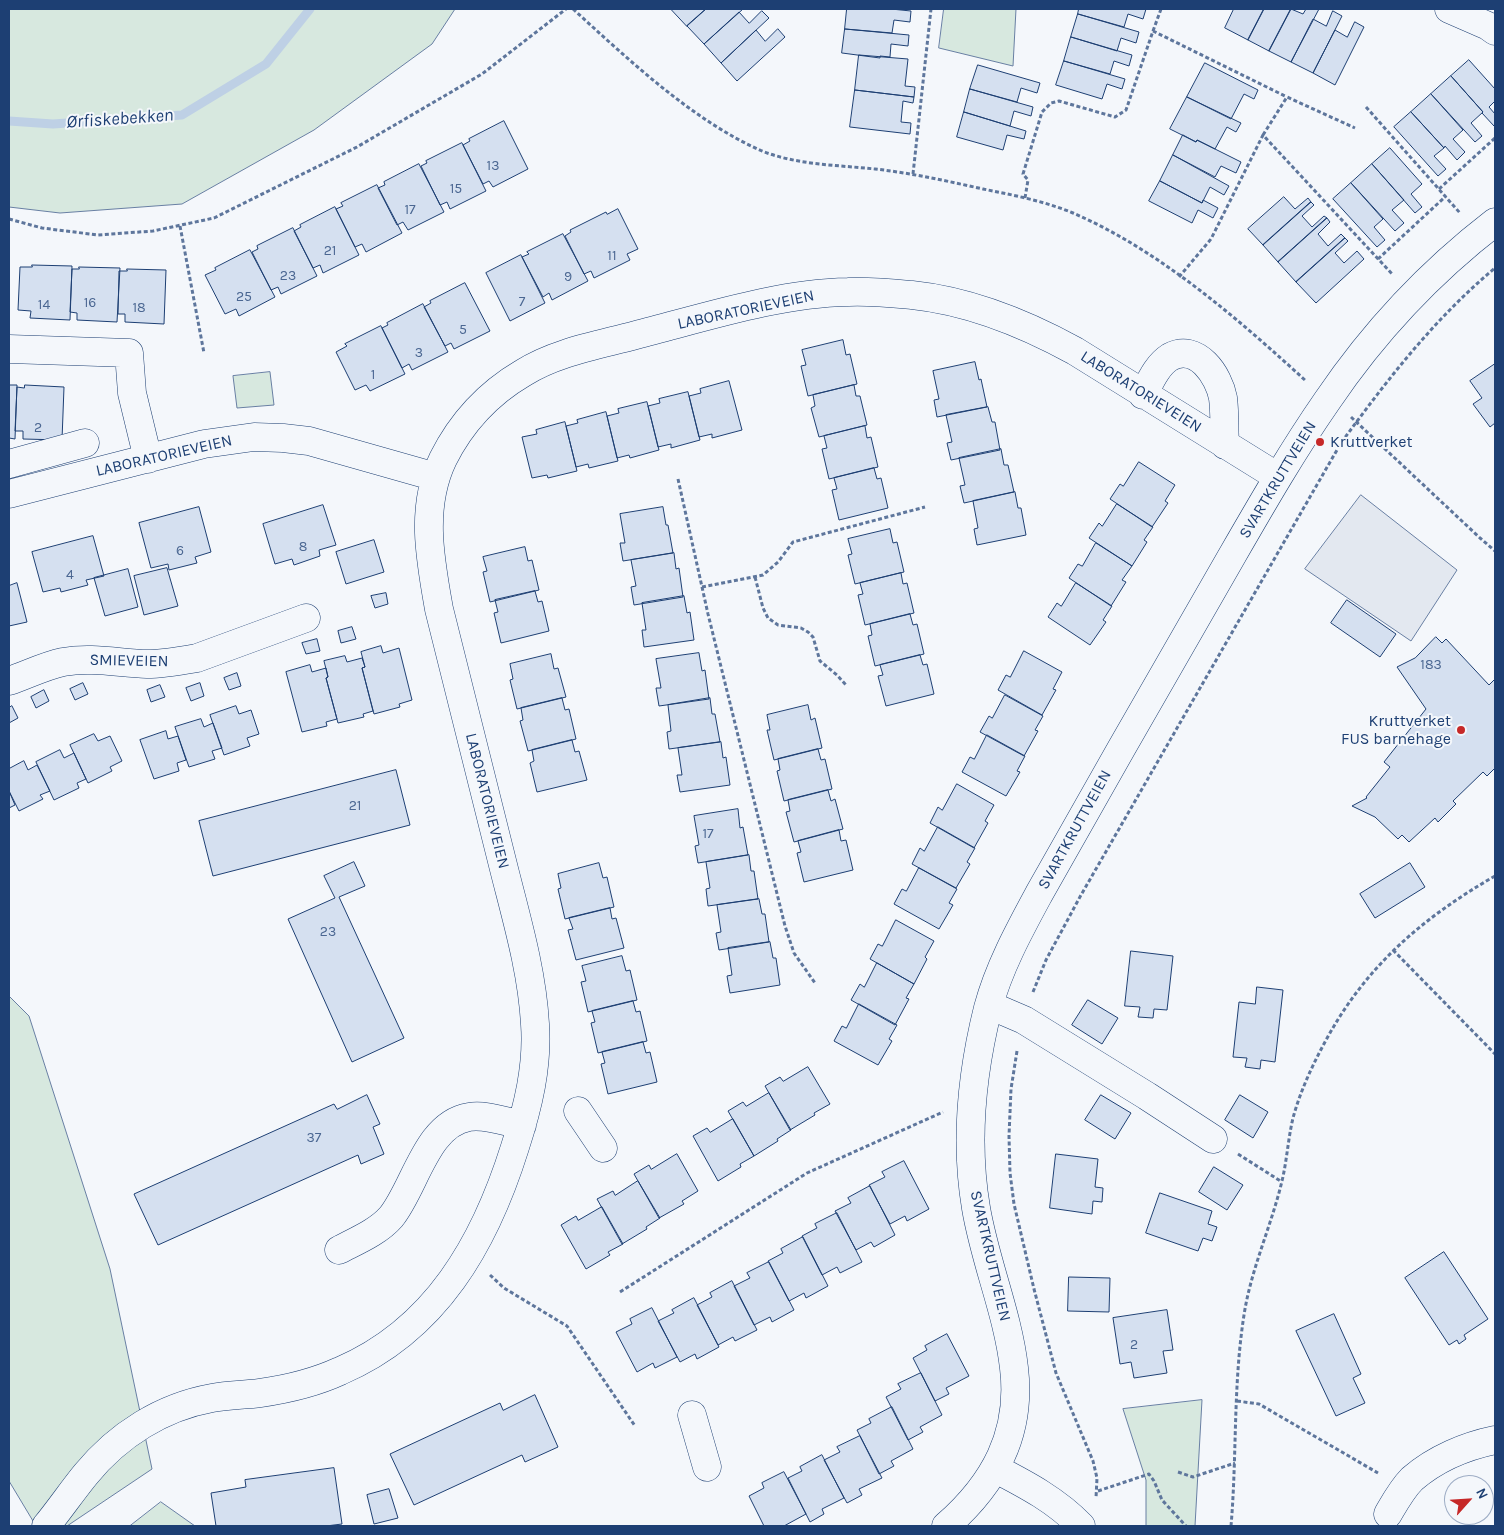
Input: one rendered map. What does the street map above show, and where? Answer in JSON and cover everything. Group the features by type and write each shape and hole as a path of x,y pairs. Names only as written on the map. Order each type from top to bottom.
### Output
{"street":[{"path":"1449,9 1495,31"},
{"name":"SVARTKRUTTVEIEN","path":"946,1526 971,1503 996,1469 1008,1437 1013,1414 1015,1371 1006,1325 986,1254 976,1208 971,1138 981,1042 989,1005 1013,944 1049,876 1278,477 1328,399 1385,326 1437,271 1495,222"},
{"name":"LABORATORIEVEIEN","path":"46,1526 86,1473 105,1454 139,1426 177,1408 215,1397 257,1394 311,1383 350,1367 390,1343 412,1326 448,1287 484,1228 498,1195 509,1167 531,1091 536,1042 533,1000 521,938 439,609 428,536 429,514 436,477 452,443 473,414 504,385 524,371 546,361 750,306 817,294 846,292 914,295 948,301 981,310 1013,320 1045,334 1278,477"},
{"path":"9,349 129,353 132,392 148,460"},
{"path":"1143,394 1159,366 1171,356 1186,354 1202,358 1214,373 1223,397 1225,445"},
{"name":"LABORATORIEVEIEN","path":"9,494 148,460 204,444 254,437 283,438 319,443 436,477"},
{"path":"9,464 85,443"},
{"name":"SMIEVEIEN","path":"9,681 63,662 106,660 168,664 197,658 306,618"},
{"path":"989,1005 1024,1020 1213,1139"},
{"path":"578,1111 603,1148"},
{"path":"339,1250 374,1231 391,1217 430,1146 443,1130 458,1120 470,1117 522,1125"},
{"path":"692,1415 707,1467"},
{"path":"1388,1514 1403,1490 1412,1480 1435,1463 1446,1457 1495,1440"},
{"path":"996,1469 1068,1512 1088,1515"}],"path":[{"path":"9,219 42,228 98,235 153,231 214,218 357,147 482,74 566,9"},
{"path":"573,9 626,56 697,112 732,136 763,151 796,160 913,174 1025,198 1071,213 1115,234 1179,276 1259,338 1312,386"},
{"path":"913,174 931,9"},
{"path":"1025,198 1028,180 1023,174 1042,112 1050,103 1059,101 1115,117 1126,110 1161,9"},
{"path":"1153,31 1355,128"},
{"path":"1179,276 1211,239 1263,136 1288,97"},
{"path":"1366,107 1466,219"},
{"path":"1263,136 1399,281"},
{"path":"1439,189 1495,138"},
{"path":"1378,259 1446,196"},
{"path":"180,226 204,353"},
{"path":"1088,1515 1098,1491 1093,1461 1064,1395 1046,1340 1014,1204 1008,1136 1010,1098 1017,1049 1024,1020 1043,968 1063,926 1341,443 1387,380 1432,329 1495,268"},
{"path":"1356,421 1495,551"},
{"path":"678,478 702,588 785,926 794,953 815,983"},
{"path":"702,588 763,575 778,562 793,542 925,507"},
{"path":"755,577 763,608 768,618 778,625 801,628 808,632 813,637 820,661 846,685"},
{"path":"1230,1526 1235,1463 1239,1354 1244,1314 1253,1274 1282,1182 1293,1119 1302,1092 1316,1058 1354,993 1393,950 1419,926 1452,902 1495,876"},
{"path":"1393,950 1495,1054"},
{"path":"620,1292 807,1173 950,1108 973,1106"},
{"path":"1213,1139 1282,1182"},
{"path":"468,1257 504,1288 567,1326 634,1426"},
{"path":"1237,1401 1259,1404 1390,1480 1403,1490"},
{"path":"1178,1472 1193,1477 1235,1463"},
{"path":"1098,1491 1149,1474 1162,1500 1186,1526"}],"shaded area":[{"path":"9,9 455,9 432,44 314,130 182,204 60,213 9,207"},
{"path":"944,9 1016,9 1013,66 939,48"},
{"path":"270,372 274,405 237,408 233,376"},
{"path":"1361,495 1457,570 1411,641 1305,569"},
{"path":"9,996 29,1016 110,1269 152,1469 67,1526 36,1526 9,1481"},
{"path":"1202,1400 1195,1526 1146,1526 1146,1480 1123,1409"},
{"path":"161,1502 195,1526 130,1526"}],"building":[{"path":"671,9 706,9 687,26"},
{"path":"706,9 743,9 704,44 687,26"},
{"path":"847,9 911,11 910,22 894,20 892,33 845,29"},
{"path":"1079,9 1146,9 1143,19 1128,14 1124,27 1078,14"},
{"path":"1234,9 1264,9 1248,40 1225,28"},
{"path":"1264,9 1291,9 1269,51 1248,40"},
{"path":"1291,9 1303,14 1306,9 1319,9 1291,62 1269,51"},
{"path":"762,11 769,18 721,63 704,44 739,12 749,23"},
{"path":"1333,11 1342,16 1313,73 1291,62 1313,19 1326,26"},
{"path":"1078,14 1139,32 1136,43 1121,38 1117,51 1071,37"},
{"path":"1355,22 1364,27 1335,85 1313,73 1335,30 1347,37"},
{"path":"778,29 785,37 737,81 721,63 756,30 765,41"},
{"path":"845,29 909,35 908,46 891,44 890,57 880,56 880,58 842,53"},
{"path":"1071,37 1132,55 1129,66 1114,61 1110,74 1064,61"},
{"path":"859,55 908,59 905,86 915,87 914,97 855,90"},
{"path":"1469,60 1495,89 1495,101 1489,107 1495,114 1494,126 1451,76"},
{"path":"1064,61 1125,79 1122,89 1107,84 1102,99 1056,85"},
{"path":"1205,63 1258,90 1254,99 1244,94 1231,119 1187,97"},
{"path":"978,65 1040,83 1037,93 1021,88 1017,102 970,89"},
{"path":"1451,76 1483,112 1471,123 1482,136 1475,142 1431,94"},
{"path":"970,89 1033,107 1031,116 1014,111 1010,126 964,112"},
{"path":"855,90 914,97 913,103 903,101 901,122 911,123 910,134 850,127"},
{"path":"1431,94 1463,130 1453,139 1465,152 1457,160 1411,112"},
{"path":"1187,97 1241,123 1236,132 1227,127 1215,149 1170,129"},
{"path":"964,112 1026,131 1024,139 1007,135 1003,150 957,137"},
{"path":"1411,112 1444,148 1434,156 1446,169 1438,176 1394,127"},
{"path":"504,121 528,169 493,187 489,181 483,184 463,145 470,141 469,139"},
{"path":"1183,135 1241,162 1236,173 1221,166 1215,177 1173,155"},
{"path":"462,143 486,191 450,209 447,202 440,205 421,166 427,163 426,161"},
{"path":"1390,148 1422,184 1411,194 1422,207 1415,213 1372,164"},
{"path":"1173,155 1229,186 1224,195 1210,187 1202,203 1160,181"},
{"path":"419,164 444,212 408,230 403,222 397,225 378,188 385,185 384,182"},
{"path":"1372,164 1404,200 1392,210 1404,223 1395,231 1351,183"},
{"path":"1160,181 1202,203 1203,200 1218,208 1213,218 1198,210 1192,223 1149,201"},
{"path":"1351,183 1383,219 1374,227 1385,240 1377,247 1333,199"},
{"path":"377,185 402,233 366,252 362,244 355,247 336,209 343,206 341,203"},
{"path":"1284,197 1295,209 1308,198 1311,202 1263,245 1248,229"},
{"path":"1311,202 1314,205 1302,216 1312,227 1324,216 1327,218 1278,262 1263,245"},
{"path":"335,207 359,255 323,273 320,265 313,268 294,231 301,227 300,225"},
{"path":"618,209 638,249 627,254 630,260 594,278 591,271 584,274 565,236 571,232 570,230 606,212 607,214"},
{"path":"1327,218 1330,222 1318,234 1328,246 1341,234 1345,238 1296,282 1278,262"},
{"path":"293,228 317,276 281,294 278,287 271,290 252,252 258,249 257,246"},
{"path":"563,234 588,281 552,300 549,293 543,297 522,257 529,254 527,252"},
{"path":"1345,238 1348,241 1335,253 1344,263 1357,251 1364,259 1316,303 1296,282"},
{"path":"250,250 275,297 239,316 236,309 225,314 205,275"},
{"path":"521,255 545,303 510,321 486,273"},
{"path":"32,265 72,266 70,320 30,318 31,311 18,310 20,267 32,267"},
{"path":"79,267 120,268 117,322 77,320 77,313 70,312 72,269 79,269"},
{"path":"127,269 166,270 164,324 125,322 125,314 118,314 119,271 127,271"},
{"path":"465,283 490,331 454,349 451,343 445,346 424,307 431,303 430,301"},
{"path":"423,304 448,352 412,370 409,364 402,368 382,328 388,325 387,323"},
{"path":"381,326 405,374 370,391 366,385 355,390 336,352 347,346 345,344"},
{"path":"843,340 846,355 850,354 857,384 808,396 801,366 806,365 802,350"},
{"path":"975,362 987,407 937,417 934,400 939,399 933,371"},
{"path":"1495,364 1495,423 1490,427 1473,404 1482,398 1470,381"},
{"path":"729,381 742,430 712,438 712,434 699,437 689,396 701,393 700,389"},
{"path":"9,385 17,385 15,439 9,438"},
{"path":"25,385 64,387 62,440 23,439 23,431 15,431 17,387 24,388"},
{"path":"854,385 856,396 860,396 867,425 819,437 811,408 815,406 813,395"},
{"path":"688,392 700,440 671,448 671,444 658,447 648,406 660,403 659,399"},
{"path":"647,402 659,450 630,458 629,455 617,458 607,416 619,413 618,409"},
{"path":"988,407 992,422 995,422 1000,450 951,460 947,443 952,442 946,415"},
{"path":"606,412 618,461 589,468 588,464 576,467 566,426 578,423 577,420"},
{"path":"565,422 577,471 548,478 547,475 532,478 522,437 537,434 536,430"},
{"path":"865,426 867,438 871,437 878,467 829,479 822,449 827,448 824,436"},
{"path":"1001,449 1004,465 1008,465 1014,492 964,503 960,486 965,485 959,458"},
{"path":"1139,462 1175,485 1165,501 1168,503 1152,527 1110,499 1120,484 1123,486"},
{"path":"874,468 877,479 881,478 888,508 839,520 832,490 837,489 834,478"},
{"path":"1015,492 1018,508 1021,508 1026,535 977,545 974,529 978,528 973,501"},
{"path":"1117,504 1153,527 1144,540 1147,542 1132,566 1089,538 1099,523 1102,526"},
{"path":"323,505 336,545 319,550 320,556 294,565 292,559 275,564 263,524"},
{"path":"199,507 211,552 195,557 197,563 169,570 168,564 151,568 139,523"},
{"path":"663,507 673,553 623,561 620,543 625,543 620,514"},
{"path":"890,529 893,543 897,542 904,572 855,584 848,555 852,554 848,539"},
{"path":"93,536 104,576 86,580 88,585 61,592 60,588 43,592 32,552"},
{"path":"374,540 384,572 346,584 336,552"},
{"path":"1096,543 1132,566 1122,580 1126,582 1111,606 1069,578 1078,564 1082,566"},
{"path":"525,547 528,561 532,560 539,590 490,602 483,572 487,571 483,557"},
{"path":"674,553 676,569 679,568 683,597 634,605 631,587 636,586 631,560"},
{"path":"167,568 178,606 144,615 134,576"},
{"path":"128,569 138,607 105,616 94,578"},
{"path":"901,573 903,584 907,583 914,613 865,625 858,595 863,594 860,583"},
{"path":"17,583 27,622 9,626 9,586"},
{"path":"1076,583 1112,606 1103,620 1106,622 1090,645 1048,617 1057,603 1061,606"},
{"path":"535,591 538,602 542,601 549,631 501,643 494,613 498,612 495,600"},
{"path":"386,593 388,604 375,608 371,596"},
{"path":"684,596 687,613 690,612 694,640 644,647 642,630 646,630 642,603"},
{"path":"1347,600 1396,634 1380,657 1331,623"},
{"path":"910,614 913,625 917,624 924,654 875,666 868,636 872,635 870,624"},
{"path":"352,627 356,639 341,643 338,631"},
{"path":"1436,637 1442,643 1446,639 1489,685 1495,679 1495,768 1487,776 1483,772 1453,801 1456,804 1438,822 1435,818 1409,842 1402,835 1398,839 1375,817 1352,806 1367,798 1390,767 1384,762 1426,709 1397,667 1415,658"},
{"path":"317,639 320,651 306,654 302,643"},
{"path":"381,646 383,653 399,648 412,700 399,704 400,707 374,714 362,668 365,667 361,652"},
{"path":"1024,651 1062,672 1053,689 1056,690 1042,715 998,690 1006,675 1010,677"},
{"path":"699,653 702,671 705,670 709,699 659,706 656,688 661,688 656,659"},
{"path":"551,654 554,669 558,668 566,697 517,709 510,680 513,679 510,664"},
{"path":"920,655 923,665 927,664 934,694 886,706 878,676 883,675 880,665"},
{"path":"345,656 347,662 362,658 365,667 362,668 373,711 363,714 364,717 338,723 326,678 328,677 324,661"},
{"path":"310,665 312,672 326,668 328,677 326,678 337,719 326,722 327,726 302,732 286,672"},
{"path":"237,673 241,686 229,690 224,678"},
{"path":"83,683 88,694 75,700 70,689"},
{"path":"200,683 204,696 191,701 186,688"},
{"path":"160,685 165,697 151,702 147,690"},
{"path":"44,690 49,701 36,708 31,697"},
{"path":"1005,695 1043,716 1035,730 1038,731 1024,756 980,732 989,716 992,718"},
{"path":"562,698 565,710 569,709 576,739 528,751 520,721 523,720 521,708"},
{"path":"710,698 712,714 715,714 720,742 669,749 667,732 671,731 668,705"},
{"path":"808,705 811,720 815,718 822,748 774,760 767,730 770,730 767,715"},
{"path":"12,706 18,718 9,723 9,708"},
{"path":"236,706 239,714 251,710 259,734 247,738 250,746 224,755 210,715"},
{"path":"201,719 204,727 213,723 222,748 212,751 215,759 189,767 175,727"},
{"path":"166,731 168,739 178,736 186,760 177,763 179,771 154,779 140,740"},
{"path":"94,734 98,741 110,736 122,761 110,767 112,771 88,783 70,745"},
{"path":"987,735 1025,756 1017,771 1020,772 1006,796 962,772 970,757 974,759"},
{"path":"572,740 575,752 579,751 587,780 537,792 530,763 534,761 532,750"},
{"path":"721,742 723,758 726,757 730,785 680,792 677,775 682,775 678,748"},
{"path":"818,749 821,760 825,759 832,789 784,801 777,771 780,770 778,759"},
{"path":"60,750 64,758 74,753 86,779 77,783 79,788 54,800 36,762"},
{"path":"24,761 28,770 37,765 50,791 40,795 43,799 19,811 9,791 9,769"},
{"path":"396,770 410,825 213,876 199,821"},
{"path":"957,784 994,805 985,821 988,823 974,848 930,823 938,807 942,810"},
{"path":"828,790 831,801 835,799 843,829 794,842 786,812 790,811 788,800"},
{"path":"9,791 15,805 9,808"},
{"path":"738,809 740,828 743,827 748,855 698,863 695,846 699,845 694,816"},
{"path":"938,827 975,848 967,862 970,864 956,888 912,864 920,848 924,851"},
{"path":"839,830 841,841 846,840 853,870 804,882 797,853 801,852 798,841"},
{"path":"749,855 751,871 754,871 758,899 708,906 706,889 710,888 706,862"},
{"path":"354,862 365,886 339,897 404,1038 352,1062 288,919 335,898 324,876"},
{"path":"599,863 603,878 607,877 614,907 565,919 558,889 561,888 558,874"},
{"path":"1410,863 1425,887 1375,918 1360,894"},
{"path":"919,868 957,889 949,903 953,905 939,929 894,904 902,889 906,891"},
{"path":"759,899 762,914 765,914 769,942 719,950 716,933 721,932 717,905"},
{"path":"610,908 612,919 616,918 624,948 576,960 568,930 573,929 569,918"},
{"path":"896,920 934,941 914,984 870,959 878,944 882,946"},
{"path":"770,942 773,958 776,958 780,985 730,993 727,976 732,975 728,948"},
{"path":"1131,951 1173,956 1167,1010 1154,1009 1153,1018 1138,1017 1140,1007 1125,1006"},
{"path":"622,956 626,971 630,970 637,1000 588,1012 581,982 586,981 582,966"},
{"path":"877,963 914,984 906,998 909,999 895,1025 851,1000 860,984 864,987"},
{"path":"1257,987 1283,990 1275,1062 1261,1060 1260,1069 1245,1067 1247,1058 1233,1057 1239,1002 1255,1004"},
{"path":"1088,1000 1118,1018 1102,1044 1072,1025"},
{"path":"633,1001 636,1012 640,1011 647,1041 598,1053 591,1023 595,1022 592,1011"},
{"path":"859,1004 897,1025 889,1039 892,1041 878,1065 834,1041 842,1026 846,1028"},
{"path":"643,1042 646,1053 650,1052 657,1082 608,1094 601,1064 605,1063 602,1052"},
{"path":"808,1067 830,1104 790,1130 765,1086 780,1077 783,1081"},
{"path":"769,1093 791,1130 777,1139 778,1141 754,1156 728,1111 743,1102 746,1106"},
{"path":"367,1095 380,1124 373,1127 384,1154 361,1164 358,1155 158,1245 134,1194 334,1104 337,1109"},
{"path":"1101,1095 1131,1113 1115,1139 1085,1120"},
{"path":"1240,1095 1268,1112 1253,1138 1225,1120"},
{"path":"733,1119 754,1156 740,1164 741,1167 718,1181 693,1136 707,1128 710,1132"},
{"path":"677,1154 698,1191 682,1201 684,1204 659,1218 634,1174 649,1165 651,1169"},
{"path":"1056,1154 1098,1159 1095,1187 1103,1188 1102,1202 1093,1201 1092,1214 1050,1208"},
{"path":"904,1161 929,1209 907,1221 905,1216 890,1224 869,1185 885,1177 882,1172"},
{"path":"1214,1167 1243,1185 1227,1210 1199,1192"},
{"path":"638,1181 660,1218 646,1227 647,1229 622,1244 597,1199 613,1191 615,1195"},
{"path":"870,1186 895,1235 874,1247 871,1242 856,1250 835,1211 851,1203 848,1198"},
{"path":"1160,1193 1212,1211 1208,1224 1217,1227 1212,1241 1203,1238 1198,1251 1146,1233"},
{"path":"602,1207 623,1244 608,1252 610,1255 586,1269 561,1225 576,1216 578,1220"},
{"path":"837,1213 862,1262 840,1273 837,1267 822,1275 802,1236 817,1228 815,1224"},
{"path":"803,1237 828,1286 806,1298 804,1293 789,1301 768,1261 783,1253 781,1249"},
{"path":"1444,1252 1488,1319 1464,1335 1466,1339 1459,1344 1457,1340 1449,1345 1405,1278"},
{"path":"769,1262 794,1310 772,1322 770,1317 754,1325 734,1286 750,1278 747,1273"},
{"path":"1069,1277 1110,1278 1109,1312 1068,1311"},
{"path":"732,1281 757,1330 735,1341 733,1337 718,1345 697,1305 712,1297 710,1293"},
{"path":"694,1298 719,1347 697,1359 695,1354 680,1362 658,1321 674,1313 672,1310"},
{"path":"652,1308 677,1357 655,1368 653,1363 637,1372 616,1332 632,1324 630,1319"},
{"path":"1167,1310 1173,1350 1163,1351 1167,1373 1134,1378 1131,1362 1120,1364 1113,1318"},
{"path":"1334,1314 1361,1374 1353,1378 1365,1403 1336,1416 1296,1331"},
{"path":"947,1334 969,1376 946,1388 949,1394 935,1401 913,1358 927,1350 925,1346"},
{"path":"921,1373 942,1415 920,1427 923,1432 908,1440 886,1397 901,1389 898,1384"},
{"path":"535,1395 558,1447 525,1462 522,1455 414,1505 390,1454 500,1403 503,1410"},
{"path":"892,1407 913,1449 891,1461 894,1466 879,1474 857,1430 871,1423 869,1419"},
{"path":"860,1436 882,1478 859,1489 862,1495 847,1503 824,1460 840,1452 837,1447"},
{"path":"822,1455 844,1498 822,1509 824,1514 810,1522 788,1478 802,1471 800,1467"},
{"path":"334,1468 342,1524 326,1526 216,1526 211,1493 246,1487 245,1480"},
{"path":"784,1472 806,1514 784,1526 764,1526 749,1496 764,1488 762,1483"},
{"path":"389,1489 398,1518 374,1524 367,1495"}],"waterway":[{"name":"Ørfiskebekken","path":"9,121 53,124 182,115 266,64 310,9"}],"place":[{"name":"Kruttverket","path":"1320,442"},
{"name":"Kruttverket FUS barnehage","path":"1461,730"}]}
